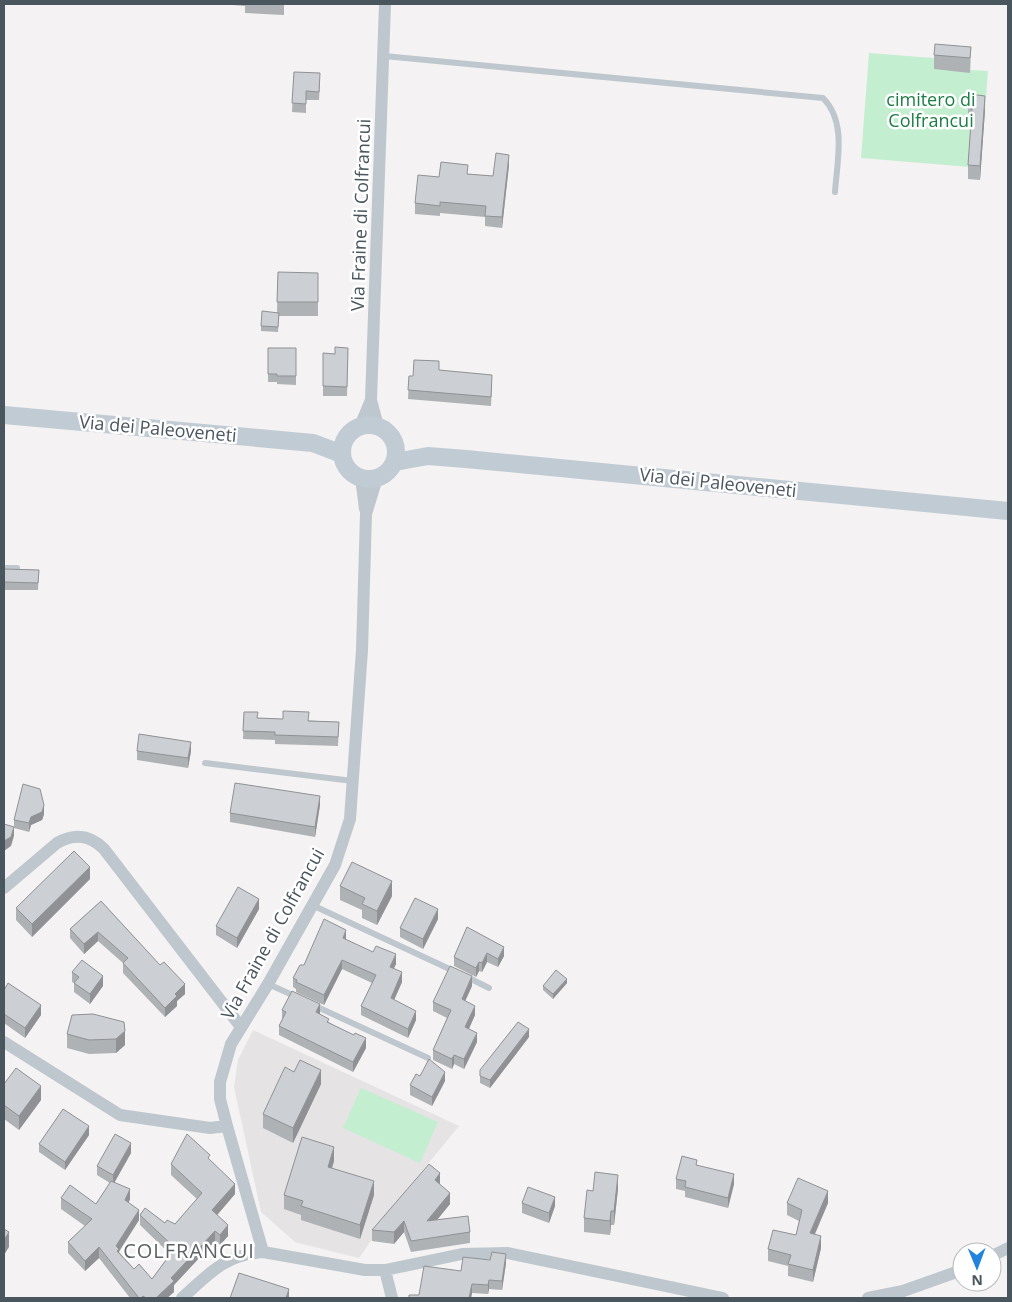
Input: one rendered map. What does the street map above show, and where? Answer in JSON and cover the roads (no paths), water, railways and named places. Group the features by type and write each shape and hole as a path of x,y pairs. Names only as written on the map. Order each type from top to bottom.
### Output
{"main road":[{"name":"Via dei Paleoveneti","path":"4,415 344,446 360,426"},
{"path":"360,426 378,426"},
{"name":"Via dei Paleoveneti","path":"378,426 392,436 396,453 1008,511"},
{"path":"344,446 348,469 369,478 391,469 396,453"}],"street":[{"name":"Via Fraine di Colfrancui","path":"360,426 371,400 386,4"},
{"path":"371,400 378,426"},
{"name":"Via Fraine di Colfrancui","path":"263,1252 220,1099 220,1082 223,1066 241,1027 268,984 335,865 350,819 362,650 366,514 369,478"},
{"path":"4,888 57,843 66,838 75,836 95,840 104,849 241,1027"},
{"path":"4,1042 112,1112 210,1128 227,1126"},
{"path":"182,1298 230,1258 263,1252 365,1270 385,1270 462,1254 508,1252 723,1298"},
{"path":"385,1270 392,1298"},
{"path":"868,1298 903,1295 952,1274"}],"lane":[{"path":"384,56 823,98 836,114 839,127 835,192"},
{"path":"4,568 17,568"},
{"path":"205,763 353,781"},
{"path":"312,905 489,988"},
{"path":"268,984 428,1058"}],"district":[{"name":"COLFRANCUI","path":"189,1251"}],"park label":[{"name":"cimitero di Colfrancui","path":"931,110"}]}
